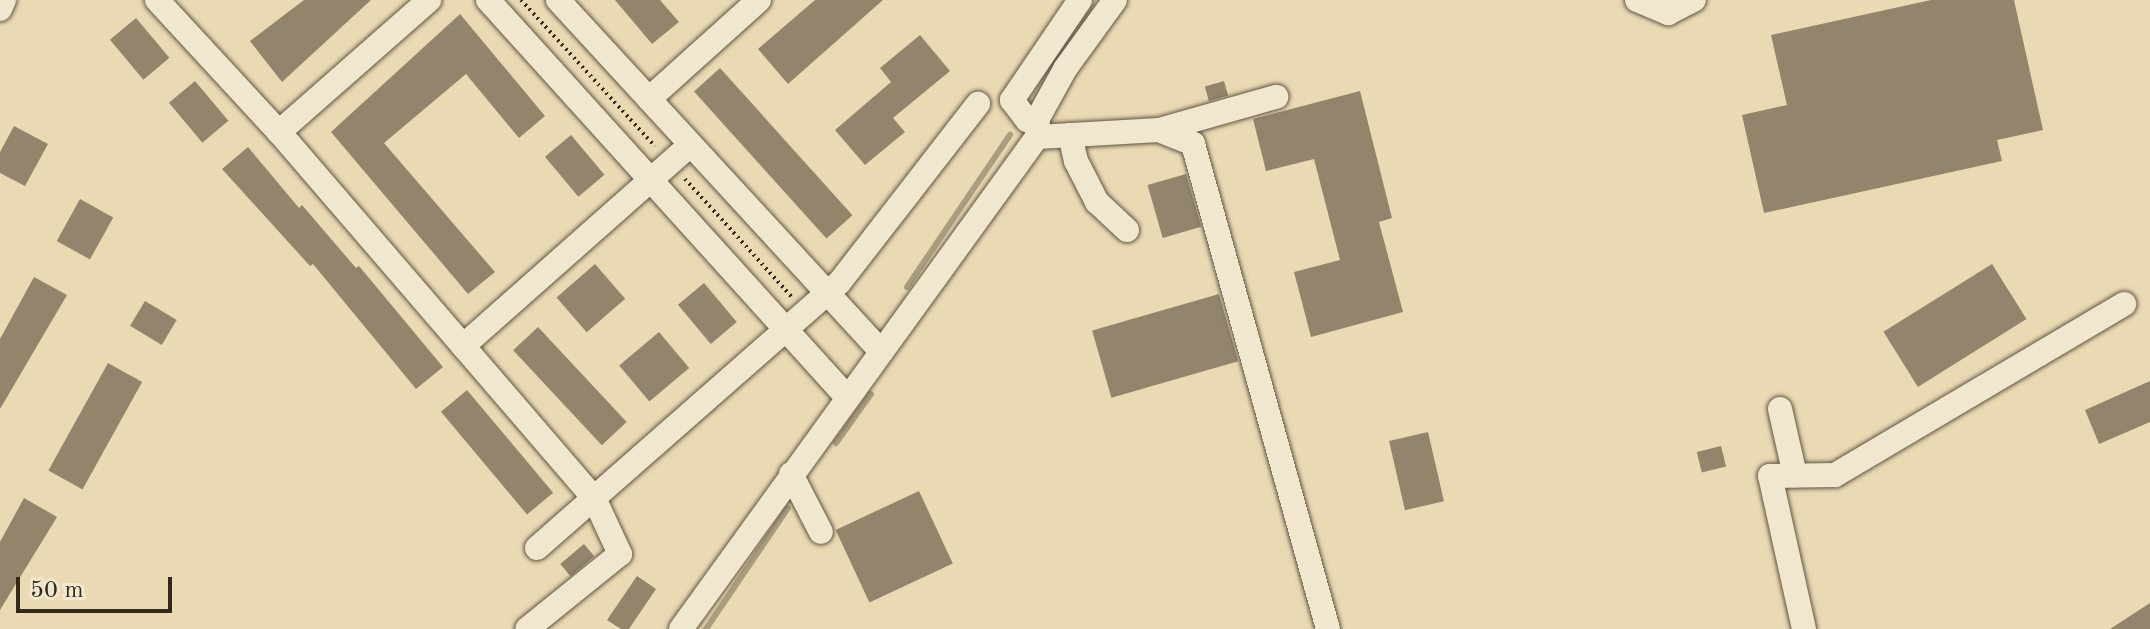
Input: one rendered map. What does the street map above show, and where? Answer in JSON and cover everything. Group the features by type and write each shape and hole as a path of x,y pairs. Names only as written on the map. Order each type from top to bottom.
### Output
{"street":[{"path":"0,9 4,0"},
{"path":"157,0 279,132 594,498 620,554 527,629"},
{"path":"279,132 429,0"},
{"path":"488,0 846,396"},
{"path":"558,0 882,352"},
{"path":"649,99 759,0"},
{"path":"1080,0 1012,100 1027,120 1038,127 1070,135 1159,130 1276,97"},
{"path":"681,629 846,396 882,352 1038,127 1065,69 1115,0"},
{"path":"1637,0 1668,13 1694,0"},
{"path":"537,548 785,327 839,283 978,104"},
{"path":"1159,130 1193,144 1328,629"},
{"path":"1070,135 1076,161 1097,202 1127,230"},
{"path":"463,346 690,145"},
{"path":"1804,629 1770,476 1835,475 2124,304"},
{"path":"1780,409 1795,475"},
{"path":"791,474 821,532"}],"building":[{"path":"304,0 371,0 282,82 250,41"},
{"path":"615,0 660,0 679,22 652,44"},
{"path":"815,0 883,0 788,84 758,49"},
{"path":"1931,0 2014,0 2043,130 1997,140 2002,161 1764,213 1742,115 1787,105 1771,35"},
{"path":"460,14 545,116 519,138 466,74 384,143 495,272 468,294 331,132"},
{"path":"136,18 169,58 143,80 110,40"},
{"path":"920,35 950,71 893,118 905,132 865,165 835,130 891,82 880,68"},
{"path":"720,68 852,215 826,239 694,91"},
{"path":"195,81 228,121 202,143 169,103"},
{"path":"1224,81 1228,95 1209,101 1205,87"},
{"path":"1360,91 1392,218 1379,222 1403,312 1311,337 1294,272 1340,260 1314,159 1266,171 1253,119"},
{"path":"14,126 48,144 25,186 0,173 0,152"},
{"path":"571,135 604,175 578,197 545,157"},
{"path":"248,147 299,208 302,205 356,268 359,266 443,367 416,389 313,264 310,266 222,169"},
{"path":"1186,174 1201,227 1163,238 1148,185"},
{"path":"80,199 113,217 90,259 57,241"},
{"path":"595,264 625,299 587,332 557,297"},
{"path":"1992,264 2026,319 1918,387 1883,332"},
{"path":"34,277 67,295 0,409 0,339"},
{"path":"704,283 737,322 711,344 678,305"},
{"path":"1219,294 1238,361 1111,398 1092,330"},
{"path":"145,301 177,320 162,345 130,326"},
{"path":"538,327 627,422 602,445 513,350"},
{"path":"659,332 689,368 649,401 619,365"},
{"path":"108,363 142,382 82,489 48,471"},
{"path":"2150,381 2150,422 2099,444 2085,410"},
{"path":"467,390 553,493 527,515 441,412"},
{"path":"1428,432 1444,501 1405,510 1389,441"},
{"path":"1721,446 1726,466 1702,472 1697,452"},
{"path":"919,491 953,564 869,602 836,530"},
{"path":"24,498 57,517 0,610 0,542"},
{"path":"584,544 594,556 571,576 560,564"},
{"path":"637,576 656,589 629,629 621,629 607,620"},
{"path":"2150,603 2150,629 2110,629"}],"waterway":[{"path":"907,287 1010,135"},
{"path":"836,443 871,394"},
{"path":"706,629 788,508"}]}
